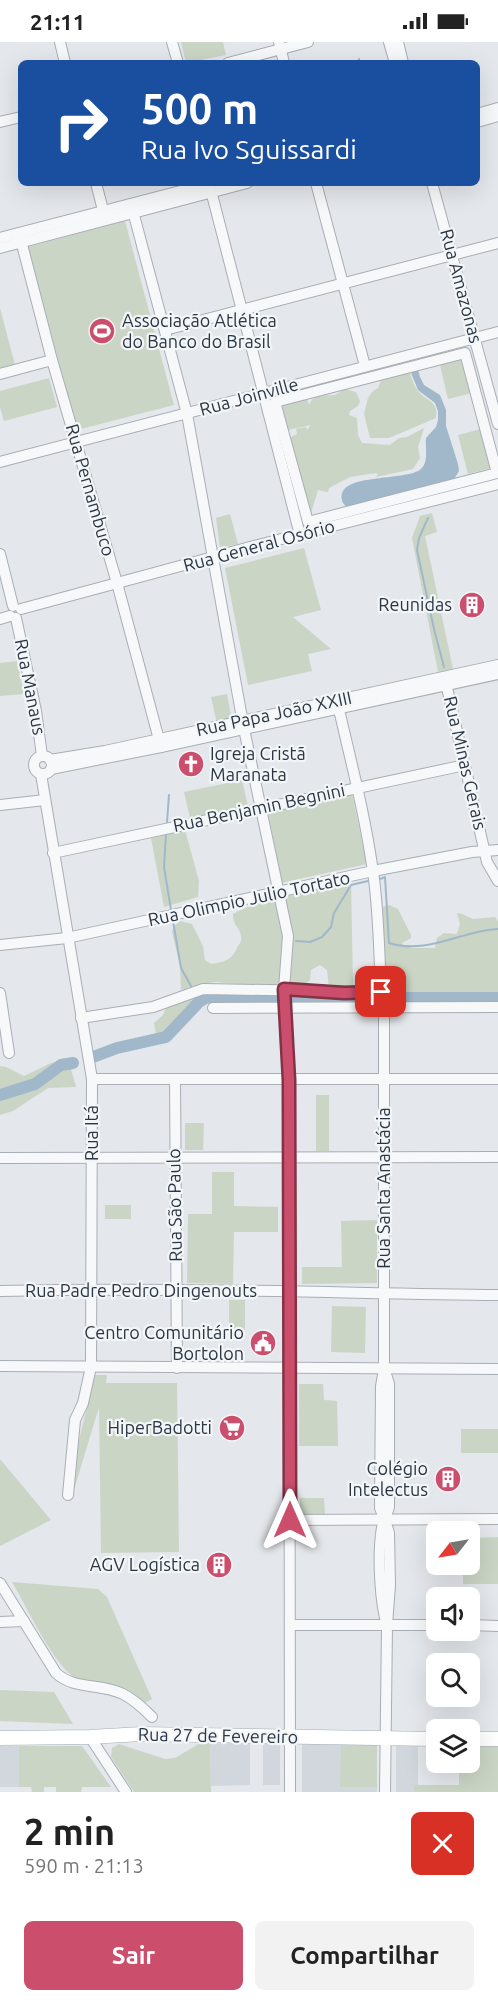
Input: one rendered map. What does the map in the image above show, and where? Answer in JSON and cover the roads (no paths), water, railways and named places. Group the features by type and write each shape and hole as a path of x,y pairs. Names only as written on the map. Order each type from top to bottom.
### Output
{"main road":[{"name":"Rua 27 de Fevereiro","path":"0,1738 141,1734 426,1739"},
{"path":"480,1739 498,1739"}],"street":[{"path":"60,42 64,60"},
{"path":"172,42 177,60"},
{"path":"237,60 279,46 308,42"},
{"path":"389,42 394,60"},
{"path":"398,42 403,60"},
{"path":"0,122 18,118"},
{"path":"97,186 104,215"},
{"path":"0,247 20,238 210,186 300,535"},
{"path":"317,186 365,366"},
{"name":"Rua Amazonas","path":"433,186 498,424"},
{"path":"132,208 187,414 243,725 288,936 285,999 289,1080 290,1792"},
{"path":"0,238 20,238"},
{"name":"Rua Pernambuco","path":"20,238 159,743"},
{"path":"165,330 498,243"},
{"name":"Rua Joinville","path":"0,462 498,332"},
{"path":"465,353 497,479 342,513 310,523 275,402 465,353"},
{"path":"0,374 52,360"},
{"name":"Rua General Osório","path":"12,614 497,479"},
{"name":"Rua Manaus","path":"0,555 46,765"},
{"name":"Rua Papa João XXIII","path":"46,765 483,673 498,665"},
{"name":"Rua Papa João XXIII","path":"483,673 498,674"},
{"name":"Rua Minas Gerais","path":"446,681 484,851 487,862 498,881"},
{"path":"213,1008 344,993 381,992 373,871 338,705"},
{"name":"Rua Itá","path":"46,765 45,800 92,1079 91,1367 83,1403 75,1420 68,1495"},
{"name":"Rua Benjamin Begnini","path":"53,853 465,765"},
{"path":"0,805 45,800"},
{"name":"Rua Olimpio Julio Tortato","path":"0,945 67,938 373,871 472,852 498,850"},
{"path":"81,1018 153,1007 203,989 285,999 384,1007 498,1007"},
{"path":"0,993 9,1053"},
{"name":"Rua Santa Anastácia","path":"384,1007 384,1369 381,1386 385,1413 385,1477 380,1508 385,1520 381,1534 386,1585 382,1610 387,1625 385,1792"},
{"name":"Rua São Paulo","path":"175,1078 177,1368"},
{"path":"92,1079 498,1078"},
{"path":"0,1158 498,1157"},
{"name":"Rua Padre Pedro Dingenouts","path":"0,1292 90,1289 289,1290 498,1295"},
{"path":"0,1366 498,1369"},
{"path":"290,1520 498,1519"},
{"path":"0,1583 61,1678 122,1693 152,1717"},
{"path":"0,1622 24,1621"},
{"path":"290,1625 426,1625"},
{"path":"480,1625 498,1626"},
{"path":"90,1737 126,1792"}],"water":[{"path":"417,366 424,385 440,395 446,410 446,426 459,471 453,481 351,509 344,505 342,500 343,491 350,485 360,481 413,473 423,466 426,458 426,438 436,427 438,411 435,403 418,390 409,368"}],"waterway":[{"path":"428,518 419,538 417,550 444,667"},
{"path":"167,822 169,795"},
{"path":"166,834 164,867 171,910"},
{"path":"380,879 385,877 389,943 417,946 498,929"},
{"path":"296,941 310,942 322,937 331,927 334,913 351,885 368,881"},
{"path":"173,921 181,968 191,986"},
{"path":"196,997 199,1002"},
{"path":"93,1057 117,1048 166,1037 199,1002 207,997 227,1000 237,998 498,998"},
{"path":"0,1095 35,1084 61,1065 73,1063"}],"place":[{"name":"Associação Atlética do Banco do Brasil","path":"102,331"},
{"name":"Reunidas","path":"472,605"},
{"name":"Igreja Cristã Maranata","path":"191,764"},
{"name":"Centro Comunitário Bortolon","path":"263,1343"},
{"name":"HiperBadotti","path":"232,1428"},
{"name":"Colégio Intelectus","path":"448,1479"},
{"name":"AGV Logística","path":"219,1565"}]}
